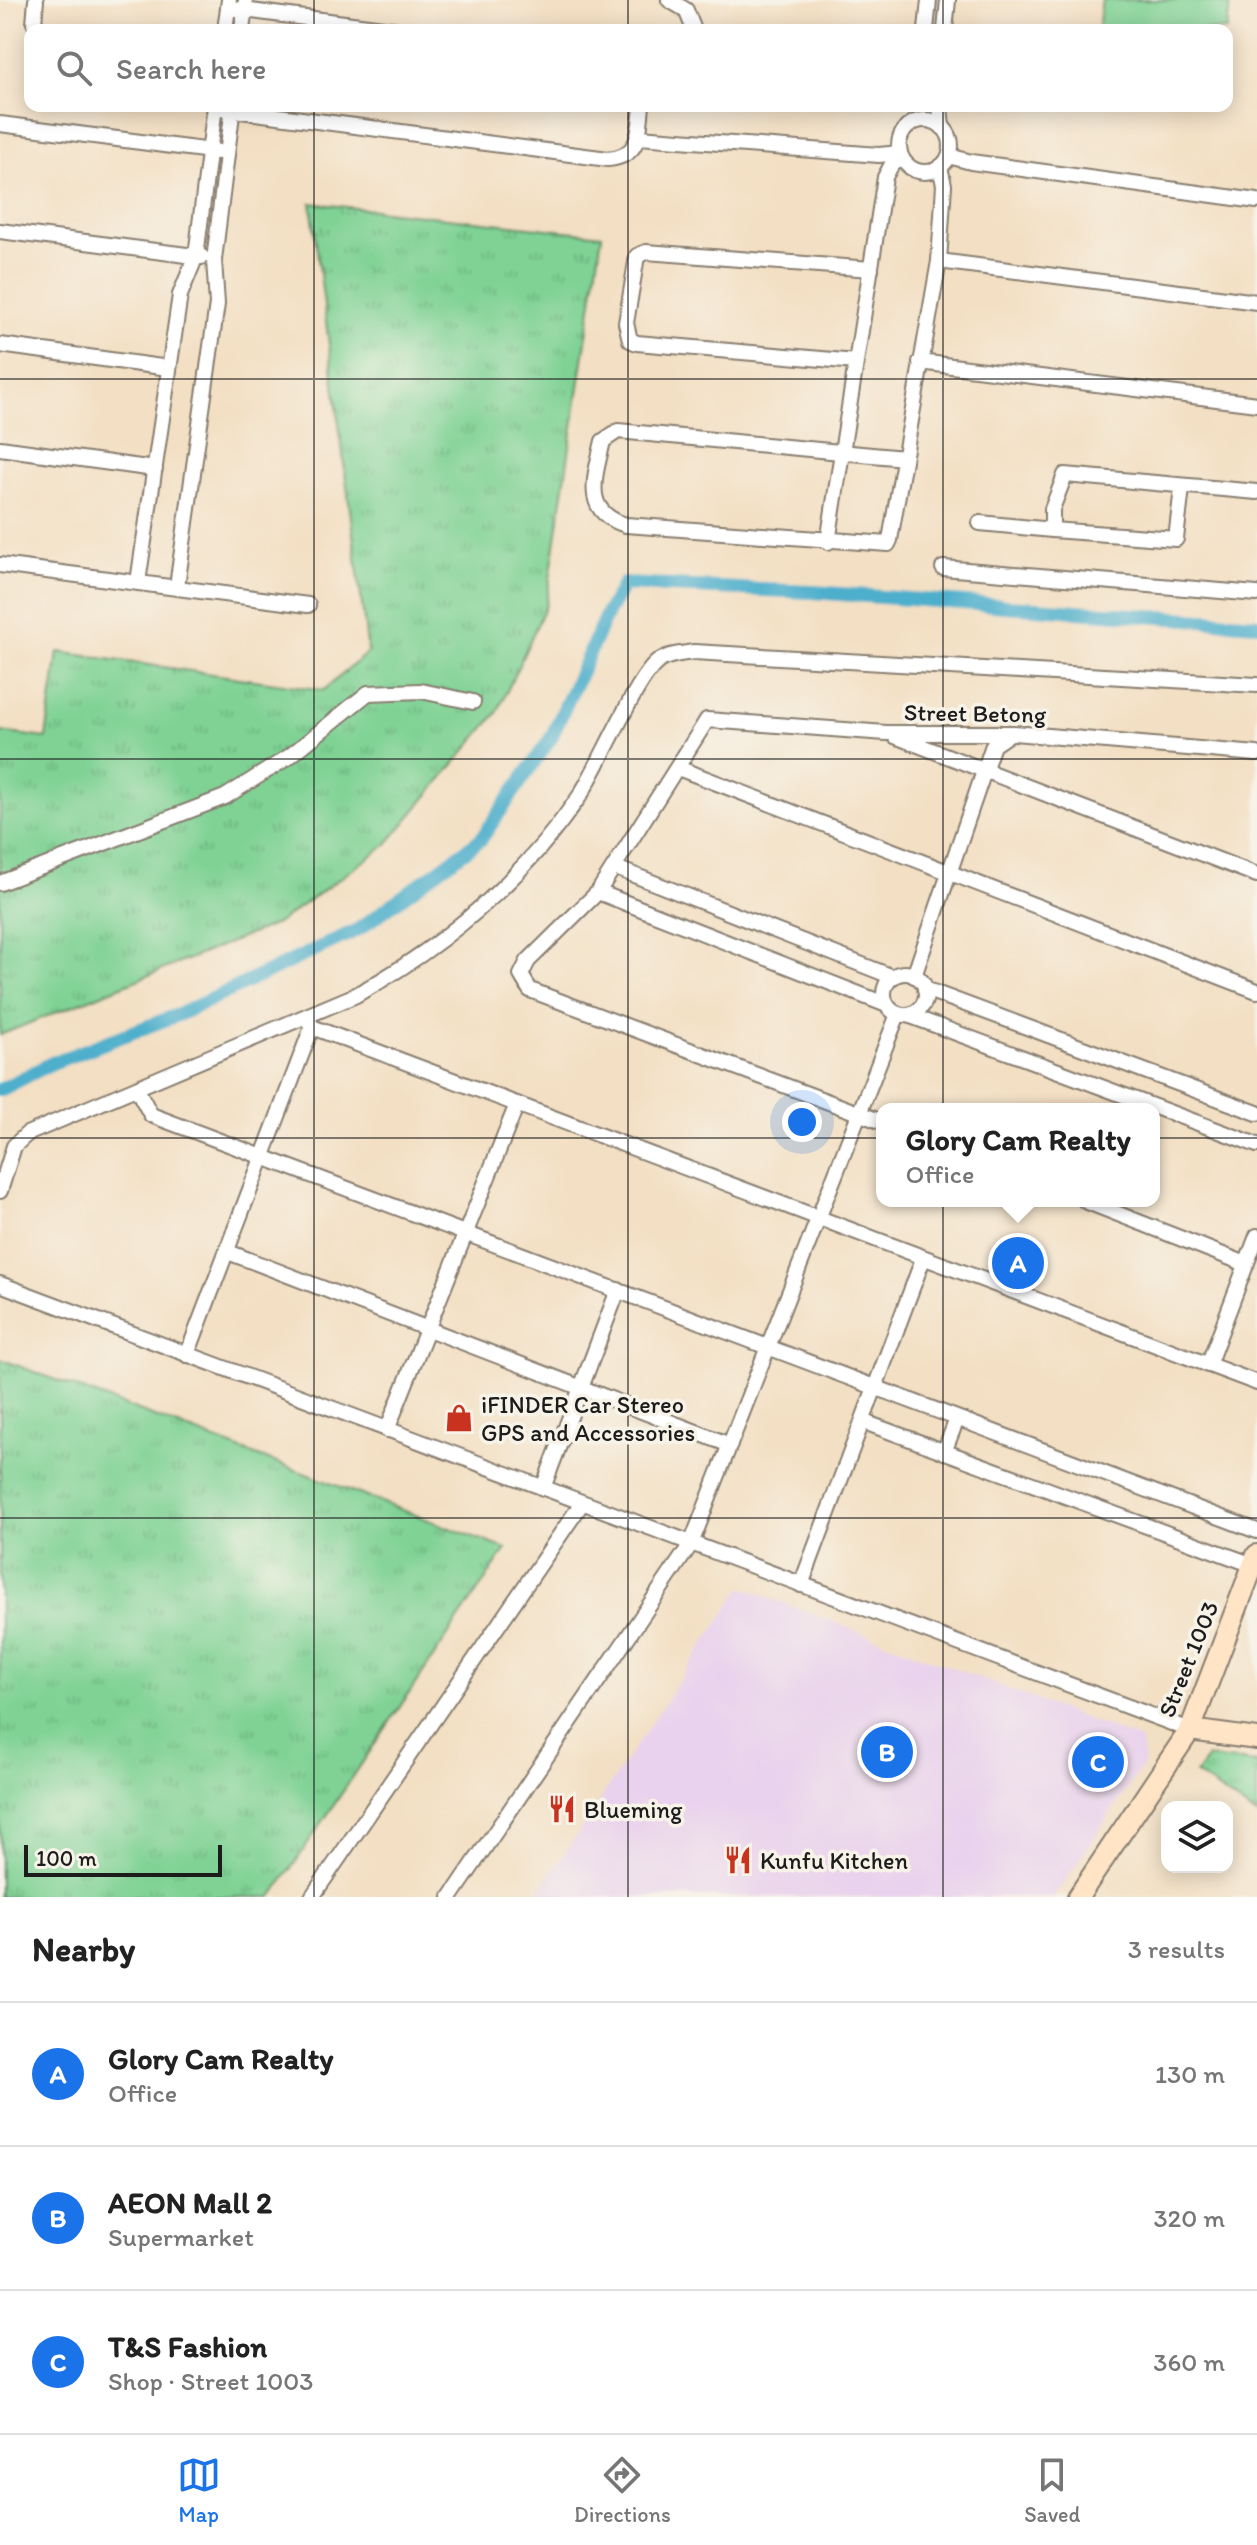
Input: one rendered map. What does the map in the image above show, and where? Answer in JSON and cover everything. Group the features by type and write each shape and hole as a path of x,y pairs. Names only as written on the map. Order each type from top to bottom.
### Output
{"main road":[{"name":"Street 1003","path":"1078,1897 1190,1730 1255,1560"},
{"path":"1190,1730 1257,1739"}],"street":[{"path":"35,24 36,0"},
{"path":"669,0 686,10 692,24"},
{"path":"927,24 929,0"},
{"path":"946,24 948,0"},
{"path":"226,24 228,4 362,24"},
{"path":"138,582 180,295 196,256 214,112"},
{"path":"177,586 217,304 214,260 232,112"},
{"path":"261,112 608,159 629,154 639,137 641,112"},
{"path":"828,542 885,177 901,156 901,136 914,123 916,112"},
{"path":"904,458 618,431 603,441 594,498 596,507 618,523 828,542 888,544 904,458 920,362 939,261 945,161 950,140 942,127 941,112"},
{"path":"914,123 928,121 942,127"},
{"path":"0,124 227,153"},
{"path":"639,137 901,156 917,171 945,161 971,162 1257,201"},
{"path":"0,231 214,260"},
{"path":"856,362 637,343 630,340 626,323 637,256 646,252 871,269"},
{"path":"939,261 1257,302"},
{"path":"0,345 169,368"},
{"path":"920,362 1257,404"},
{"path":"0,448 155,469"},
{"path":"1052,530 1052,509 1065,475 1182,488 1257,492"},
{"path":"980,523 1176,539 1182,488"},
{"path":"0,565 308,605"},
{"path":"943,568 1257,594"},
{"path":"0,1191 14,1146 27,1134 310,1022 403,969 455,931 510,880 579,796 644,678 661,659 694,652 1257,685"},
{"path":"0,883 225,797 290,756 368,693 421,691 473,702"},
{"name":"Street Betong","path":"678,768 707,720 721,719 886,733 1014,733 1257,754"},
{"path":"886,733 986,774 1257,875"},
{"path":"914,976 986,774 993,745 1014,733"},
{"path":"876,1120 530,990 521,975 528,961 598,892 678,768 1257,991"},
{"path":"616,868 893,977 906,973 914,976 925,989 1257,1113"},
{"path":"598,892 897,1012 1143,1103"},
{"path":"893,977 884,993 897,1012"},
{"path":"897,1012 923,1006 925,989"},
{"path":"451,1897 691,1544 897,1012"},
{"path":"310,1022 923,1259 1257,1383"},
{"path":"187,1355 264,1157 310,1022"},
{"path":"137,1089 151,1115 1257,1531"},
{"path":"387,1430 517,1104"},
{"path":"1160,1109 1257,1145"},
{"path":"1100,1207 1246,1264"},
{"path":"1208,1365 1257,1236"},
{"path":"228,1252 730,1445"},
{"path":"801,1585 923,1259"},
{"path":"0,1284 1190,1730"},
{"path":"543,1488 618,1290"},
{"path":"944,1452 957,1419"},
{"path":"864,1422 1255,1560"},
{"path":"312,1897 582,1503"}],"shaded area":[{"path":"742,1587 1141,1740 1144,1764 1054,1897 535,1897"}],"green space":[{"path":"1102,0 1196,0 1230,4 1228,24 1099,24"},
{"path":"311,203 602,235 546,605 497,713 386,845 276,924 0,1035 0,732 46,738 58,652 324,690 368,652"},
{"path":"0,1359 506,1549 272,1897 0,1897"},
{"path":"1208,1758 1257,1763 1257,1816 1196,1774"}],"waterway":[{"path":"0,1090 52,1063 180,1014 359,929 481,839 551,738 608,611 624,584 812,592 1257,624"}],"place":[{"name":"Glory Cam Realty","path":"1018,1263"},
{"name":"iFINDER Car Stereo GPS and Accessories","path":"459,1418"},
{"name":"AEON Mall 2","path":"887,1752"},
{"name":"T&S Fashion","path":"1098,1762"},
{"name":"Blueming","path":"562,1809"},
{"name":"Kunfu Kitchen","path":"738,1860"}]}
